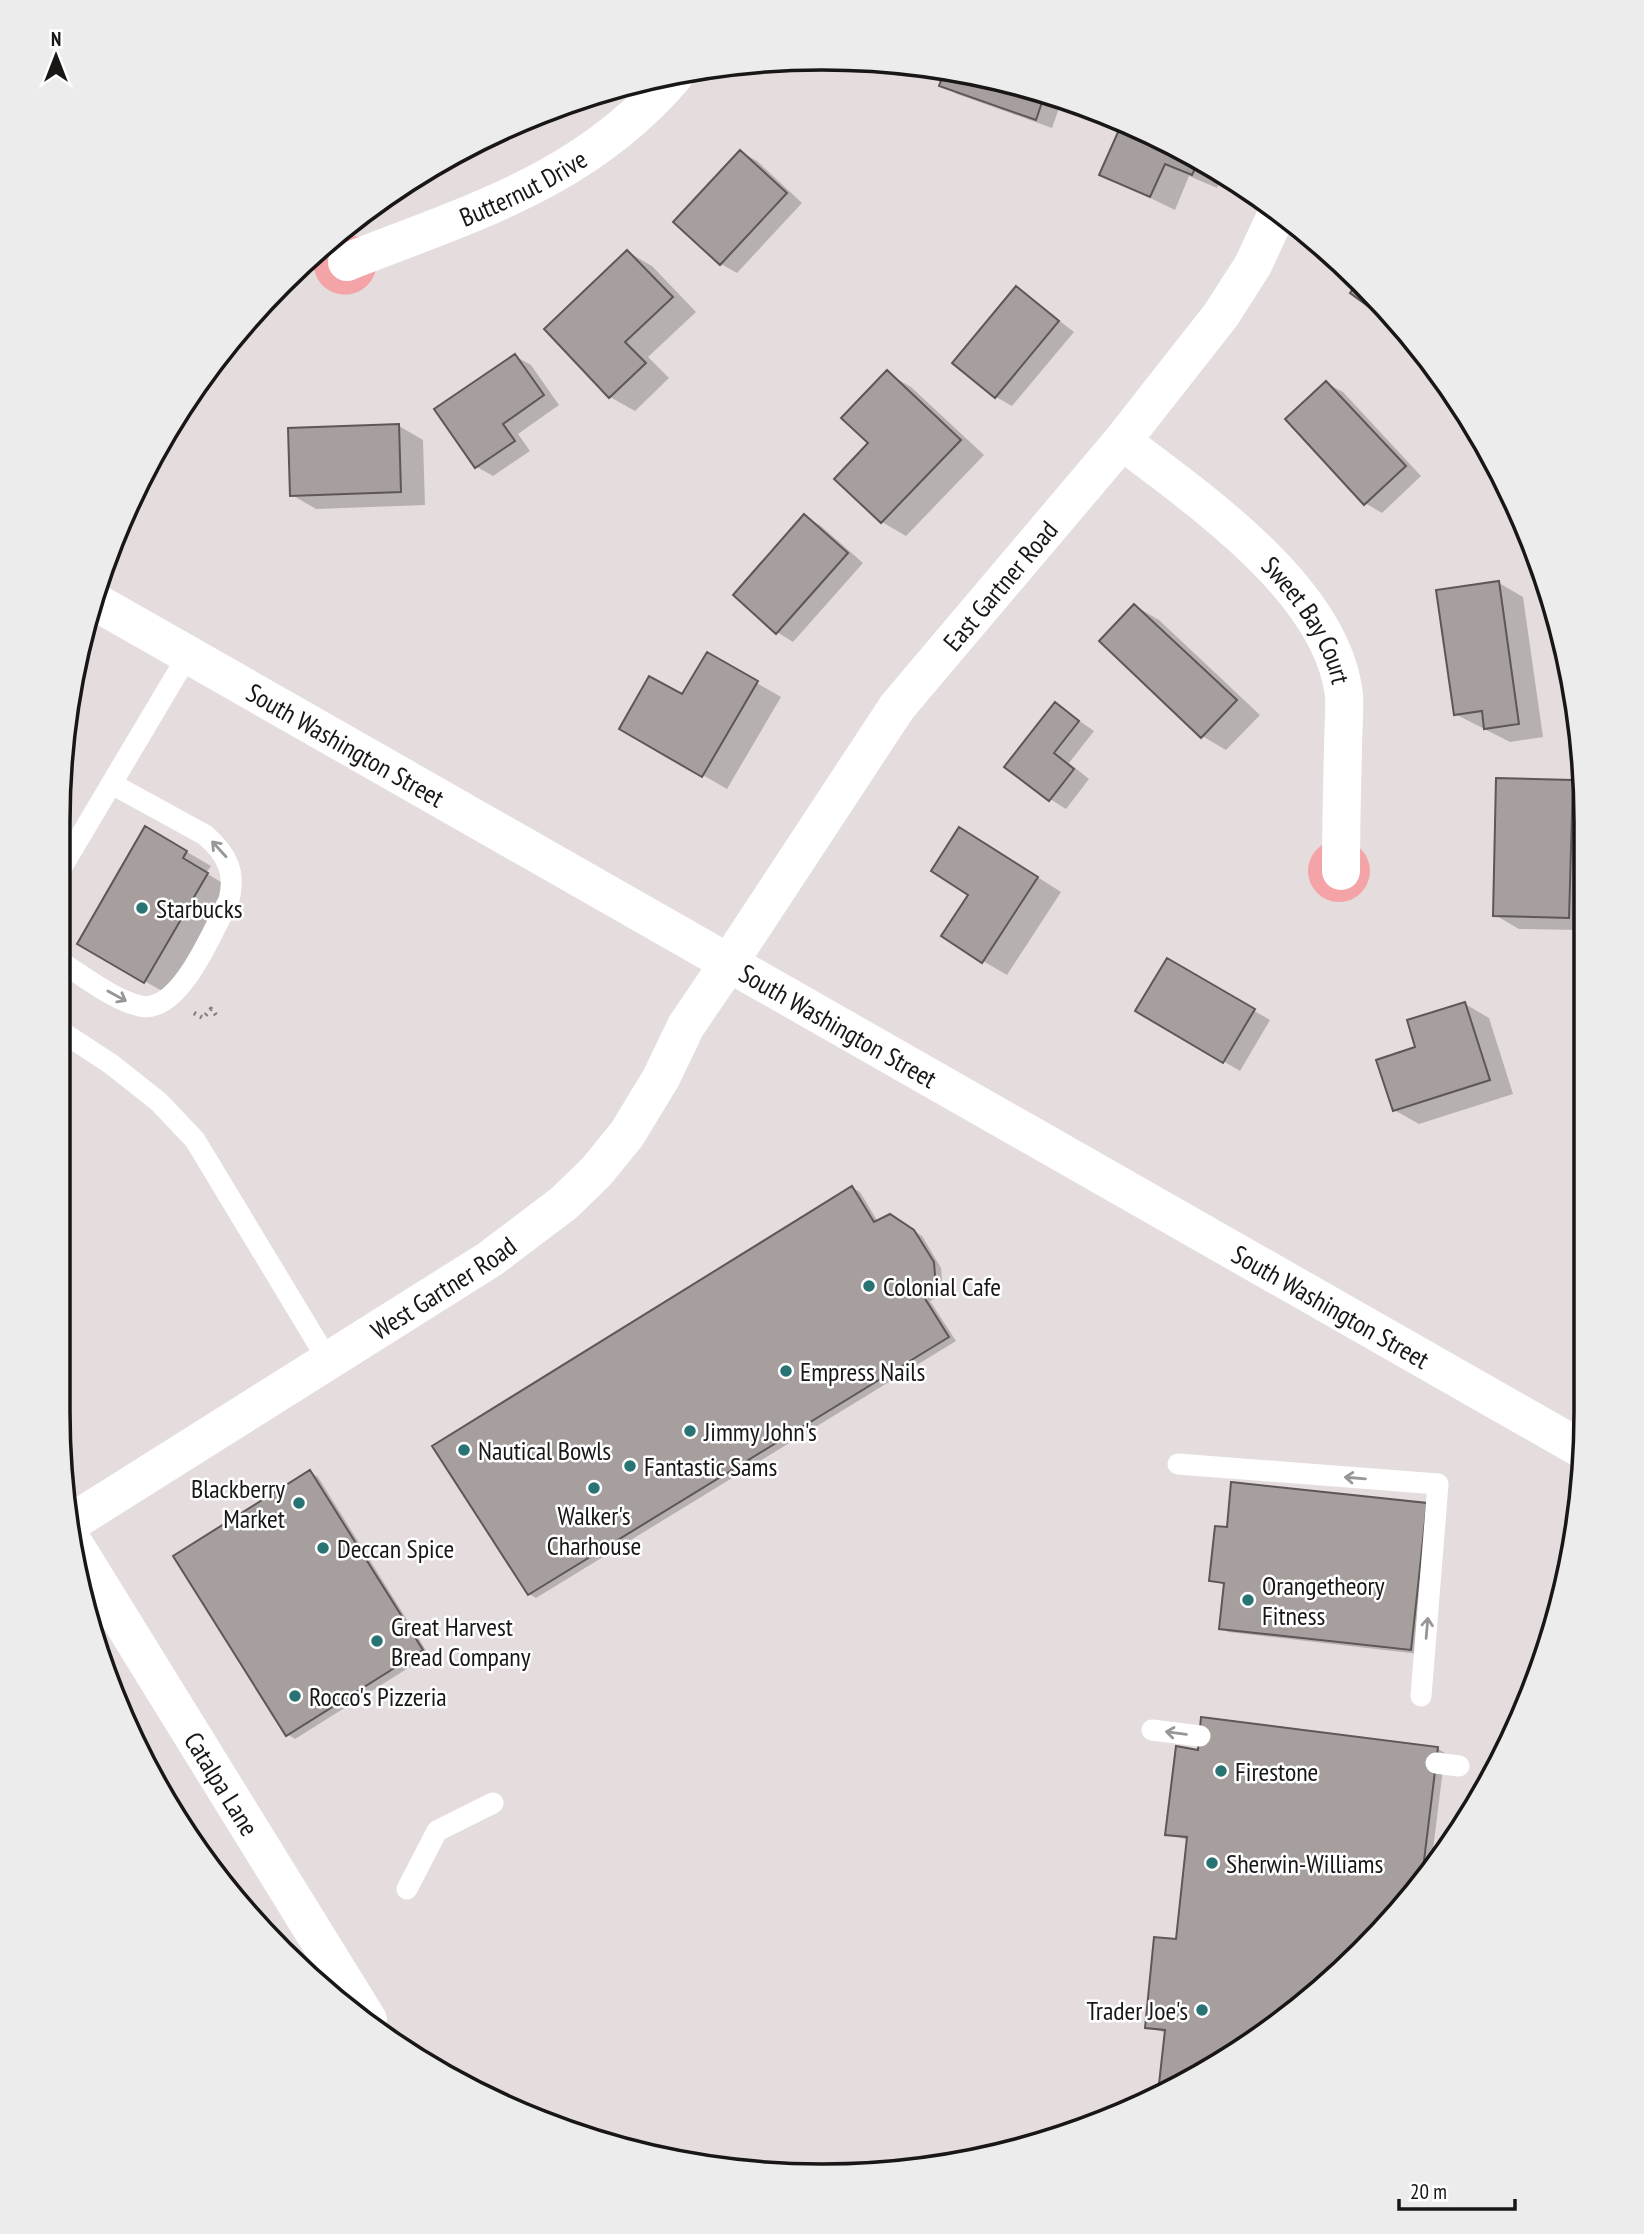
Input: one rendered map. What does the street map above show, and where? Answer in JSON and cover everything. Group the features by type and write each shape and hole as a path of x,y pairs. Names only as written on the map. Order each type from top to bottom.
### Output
{"street":[{"name":"Butternut Drive","path":"347,262 520,193 581,160 630,124 664,87"},
{"name":"East Gartner Road","path":"728,964 897,707 1122,441 1221,316 1253,265 1274,220"},
{"name":"Sweet Bay Court","path":"1122,441 1242,536 1274,568 1317,621 1332,654 1343,694 1341,871"},
{"name":"South Washington Street","path":"102,606 1573,1445"},
{"name":"West Gartner Road","path":"77,1519 491,1259 564,1203 588,1180 627,1134 661,1078 686,1026 728,964"},
{"name":"Catalpa Lane","path":"84,1561 358,2004"}],"lane":[{"path":"70,853 188,655"},
{"path":"70,968 128,1002 143,1007 159,1006 179,990 229,900 231,869 216,845 205,835 111,784"},
{"path":"70,1037 111,1064 159,1102 195,1140 330,1362"},
{"path":"1178,1464 1438,1485 1421,1696"},
{"path":"1152,1730 1199,1735"},
{"path":"1436,1763 1459,1766"},
{"path":"407,1889 437,1831 493,1803"}],"path":[{"path":"184,1008 203,1018 211,1009 216,1015"}],"shaded area":[{"path":"352,235 360,237 376,270 370,283 360,291 338,294 319,282 314,270"},
{"path":"1333,840 1345,840 1361,849 1368,859 1368,883 1361,893 1345,902 1333,902 1322,897 1313,888 1308,877 1308,865 1313,854 1322,845"}],"building":[{"path":"941,80 969,84 1042,103 1036,120 939,86"},
{"path":"1118,131 1195,169 1192,175 1165,164 1150,197 1099,175"},
{"path":"740,150 787,193 720,265 673,222"},
{"path":"627,250 673,297 625,342 646,363 609,398 544,329"},
{"path":"1016,286 1059,321 995,398 952,363"},
{"path":"1353,289 1371,308 1350,293"},
{"path":"515,354 544,395 503,424 515,441 475,468 434,409"},
{"path":"887,370 961,440 881,523 834,479 868,443 841,418"},
{"path":"1326,381 1406,466 1364,505 1285,419"},
{"path":"399,424 401,492 290,496 288,428"},
{"path":"804,514 848,553 776,634 733,595"},
{"path":"1499,581 1519,724 1484,729 1482,711 1454,715 1436,590"},
{"path":"1134,604 1237,700 1201,738 1099,641"},
{"path":"707,652 758,681 702,777 619,729 649,676 682,694"},
{"path":"1055,702 1079,721 1054,753 1074,769 1049,801 1004,767"},
{"path":"1496,778 1572,780 1569,918 1493,916"},
{"name":"Starbucks","path":"145,826 187,851 183,858 208,873 144,983 77,944"},
{"path":"959,827 1038,877 982,963 941,936 968,895 931,871"},
{"path":"1167,958 1255,1009 1223,1063 1135,1011"},
{"path":"1465,1002 1490,1080 1393,1111 1376,1060 1415,1047 1407,1020"},
{"path":"852,1186 874,1222 890,1214 914,1230 934,1262 936,1290 924,1297 949,1337 528,1595 432,1446"},
{"path":"310,1470 423,1650 286,1736 173,1556"},
{"path":"1231,1482 1427,1503 1411,1650 1219,1629 1224,1583 1209,1581 1215,1526 1227,1527"},
{"path":"1201,1717 1438,1747 1424,1863 1419,1870 1354,1944 1280,2009 1198,2063 1159,2084 1165,2030 1145,2028 1154,1937 1176,1939 1187,1837 1165,1835 1176,1746 1198,1750"}],"place":[{"name":"Starbucks","path":"142,908"},
{"name":"Colonial Cafe","path":"869,1286"},
{"name":"Empress Nails","path":"786,1371"},
{"name":"Jimmy John's","path":"690,1431"},
{"name":"Nautical Bowls","path":"464,1450"},
{"name":"Fantastic Sams","path":"630,1466"},
{"name":"Walker's Charhouse","path":"594,1488"},
{"name":"Blackberry Market","path":"299,1503"},
{"name":"Deccan Spice","path":"323,1548"},
{"name":"Orangetheory Fitness","path":"1248,1600"},
{"name":"Great Harvest Bread Company","path":"377,1641"},
{"name":"Rocco's Pizzeria","path":"295,1696"},
{"name":"Firestone","path":"1221,1771"},
{"name":"Sherwin-Williams","path":"1212,1863"},
{"name":"Trader Joe's","path":"1202,2010"}]}
